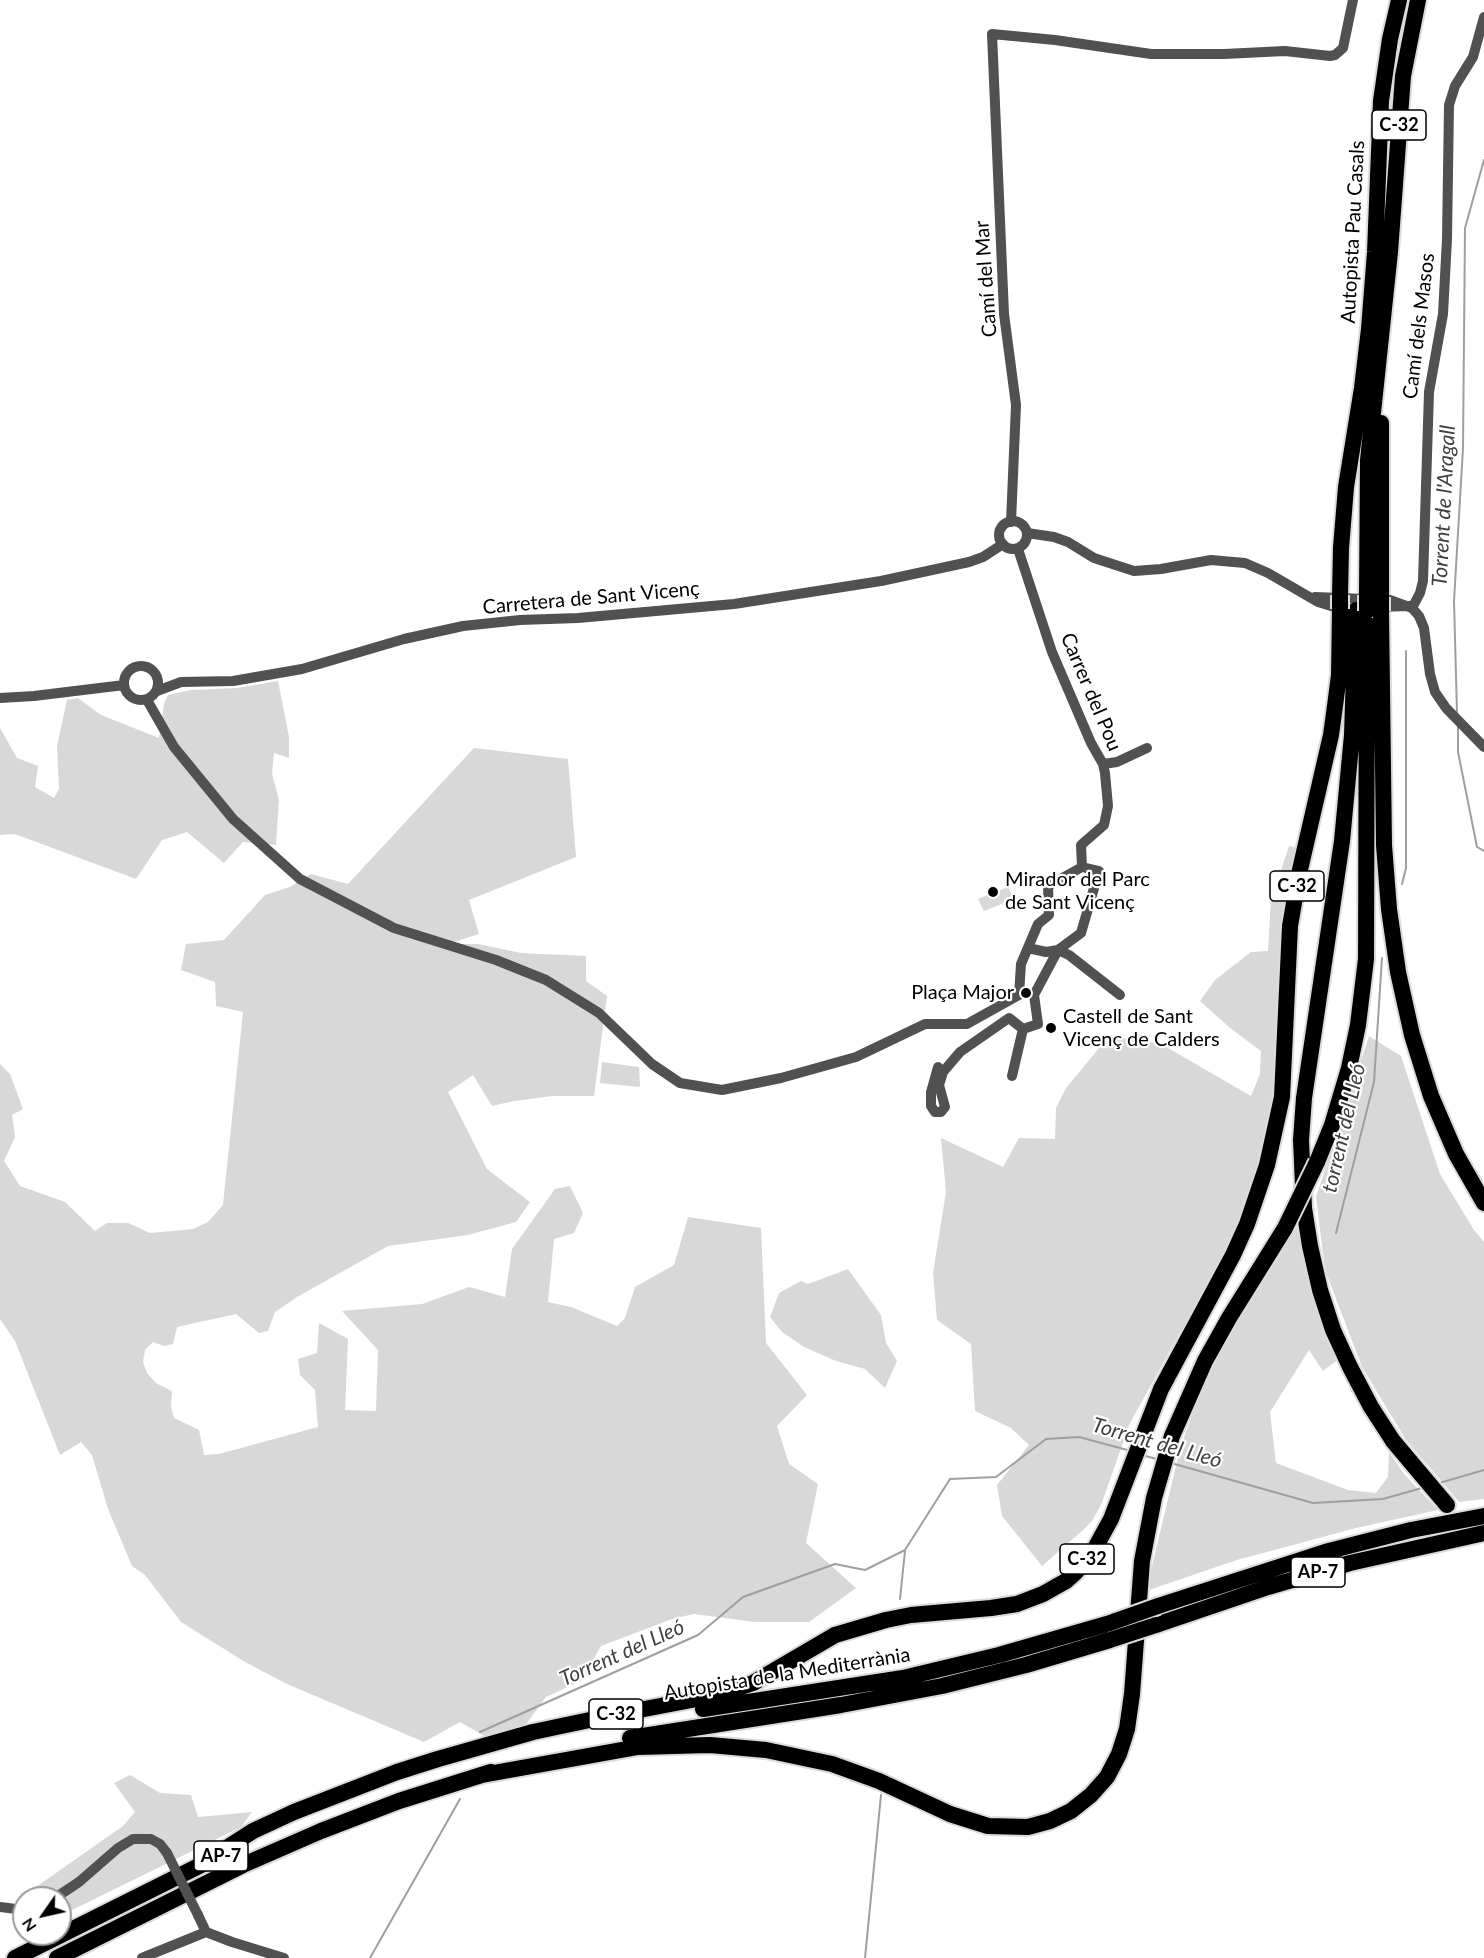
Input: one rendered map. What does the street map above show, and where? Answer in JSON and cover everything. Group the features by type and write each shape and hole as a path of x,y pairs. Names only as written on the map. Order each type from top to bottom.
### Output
{"highway":[{"name":"Autopista Pau Casals","path":"1361,603 1355,487 1351,467 1369,329 1375,252 1381,100 1390,39 1399,0"},
{"name":"Autopista Pau Casals","path":"1361,603 1368,460 1382,341 1403,76 1418,0"},
{"name":"C-32","path":"482,1775 638,1747 710,1744 766,1750 832,1764 879,1781 951,1814 988,1826 1015,1828 1040,1824 1061,1816 1091,1796 1107,1777 1119,1754 1127,1729 1132,1694 1142,1561 1154,1498 1172,1436 1205,1361 1285,1228 1317,1162 1332,1125 1349,1068 1366,959 1361,603"},
{"name":"C-32","path":"1361,603 1389,909 1398,972 1412,1035 1431,1096 1456,1155 1484,1203"},
{"name":"C-32","path":"1361,603 1342,841 1304,1098 1301,1140 1304,1208 1320,1290 1350,1367 1371,1407 1393,1441 1446,1505"},
{"name":"C-32","path":"197,1867 253,1831 397,1772 544,1730 718,1695 753,1683 835,1635 911,1615 1017,1604 1056,1588 1080,1567 1094,1550 1111,1519 1161,1389 1233,1255 1259,1194 1268,1165 1281,1097 1290,926 1335,706 1339,675 1361,603"},
{"name":"Autopista de la Mediterrània","path":"57,1958 243,1865 321,1831 399,1801 522,1762 605,1743 841,1705 942,1686 1026,1665 1108,1632 1158,1606 1325,1552 1411,1530 1484,1516"},
{"name":"Autopista de la Mediterrània","path":"15,1958 197,1867 317,1812 400,1781 485,1755 578,1731 903,1678 1108,1632 1156,1625 1268,1587 1350,1563 1484,1533"}],"street":[{"name":"Camí del Mar","path":"1011,522 1016,405 1004,314 992,34 1055,40 1151,54 1285,51 1330,56 1339,52 1345,44 1353,0"},
{"name":"Camí dels Masos","path":"1410,607 1420,593 1423,581 1429,392 1443,314 1448,239 1449,105 1455,86 1473,57 1484,16"},
{"path":"1028,533 1026,543 1018,549 1010,549 1002,544 999,535 1003,526 1011,522 1020,523 1028,533 1054,537 1068,542 1094,558 1134,570 1161,569 1211,560 1234,561 1268,573 1308,596 1331,606 1410,607 1419,616 1424,628 1430,674 1435,692 1446,708 1484,747"},
{"name":"Carretera de Sant Vicenç","path":"157,691 181,682 233,681 265,677 302,669 404,639 463,626 734,604 881,581 969,562 983,557 1002,544"},
{"name":"Carrer del Pou","path":"1018,549 1052,652 1103,764 1108,806 1104,825 1081,845 1082,867"},
{"path":"144,666 153,670 159,682 157,691 147,700 132,698 124,685 126,675 133,667 144,666"},
{"name":"Carretera de Sant Vicenç","path":"153,670 181,682"},
{"path":"0,698 124,685"},
{"path":"147,700 174,747 233,819 300,879 394,928 496,960 546,980 599,1013 652,1064 680,1083 722,1090 781,1078 856,1057 926,1024 967,1023 1019,994 1034,995"},
{"path":"1103,764 1117,762 1147,748"},
{"path":"1019,994 1021,964 1038,924 1049,915 1048,886 1082,867 1099,871 1081,933 1058,950 1034,995 1038,1024 1023,1029"},
{"path":"1028,948 1046,952 1058,950 1069,955 1120,995"},
{"path":"938,1067 931,1092 931,1106 935,1112 941,1112 945,1107 939,1085 943,1072 960,1052 1009,1018 1023,1029"},
{"path":"1012,1076 1023,1029"},
{"path":"72,1887 118,1848 133,1839 151,1839 167,1853 206,1932"},
{"path":"142,1958 206,1932 284,1958"}],"shaded area":[{"path":"278,681 289,737 289,758 274,753 272,774 279,800 276,845 243,842 224,863 187,832 162,840 136,879 15,834 0,835 0,728 17,758 38,766 35,787 54,798 59,789 57,746 67,700 78,698 101,715 159,738 164,704 168,695 191,690 237,688"},
{"path":"474,748 568,759 576,857 469,900 479,934 447,944 478,944 521,953 586,956 586,981 607,996 594,1096 553,1096 492,1106 473,1075 448,1092 487,1169 530,1202 516,1222 468,1235 388,1246 297,1297 275,1312 268,1331 259,1333 236,1314 177,1327 173,1344 164,1346 153,1342 145,1350 143,1362 147,1373 156,1383 172,1391 171,1407 174,1418 199,1430 204,1455 219,1454 318,1427 315,1390 300,1375 298,1359 317,1353 319,1323 348,1339 345,1410 376,1411 378,1350 342,1311 422,1304 469,1287 505,1297 512,1249 555,1189 570,1186 583,1213 574,1233 554,1239 548,1302 571,1307 617,1326 625,1318 635,1287 674,1265 688,1217 761,1228 766,1343 807,1395 777,1426 789,1464 818,1484 806,1543 856,1588 809,1622 755,1622 694,1614 672,1619 601,1646 581,1681 546,1697 524,1727 486,1737 460,1722 424,1742 287,1684 245,1662 181,1622 145,1575 132,1566 108,1509 92,1455 81,1442 60,1455 15,1341 0,1319 0,1064 10,1074 23,1109 12,1115 15,1137 4,1161 20,1186 65,1202 95,1231 107,1223 128,1223 150,1233 193,1229 208,1222 223,1205 243,1012 216,1006 215,982 181,970 186,944 224,940 265,895 290,887 311,874 348,884"},
{"path":"1289,846 1298,848 1283,914 1277,1083 1263,1153 1241,1222 1222,1263 1130,1423 1101,1505 1092,1521 1042,1566 1002,1516 997,1485 1029,1445 1011,1428 975,1411 971,1344 937,1320 933,1273 946,1192 941,1138 1003,1167 1019,1138 1055,1139 1056,1108 1066,1088 1109,1036 1161,1044 1251,1096 1260,1074 1261,1051 1230,1028 1200,1001 1215,980 1251,952 1268,951 1271,900"},
{"path":"1008,887 1014,899 984,911 978,899"},
{"path":"1369,1036 1401,1056 1440,1174 1474,1230 1484,1242 1484,1499 1459,1502 1406,1440 1362,1367 1325,1270 1316,1197"},
{"path":"602,1062 639,1067 640,1087 600,1083"},
{"path":"1297,1227 1317,1309 1339,1359 1323,1371 1309,1350 1270,1412 1276,1463 1348,1490 1376,1493 1388,1477 1389,1452 1404,1474 1438,1510 1356,1528 1237,1560 1146,1591 1180,1449 1199,1395 1226,1336 1278,1252"},
{"path":"848,1269 881,1315 886,1343 897,1361 885,1388 865,1369 836,1361 804,1347 782,1332 770,1317 779,1293 801,1281 808,1284"},
{"path":"130,1775 160,1793 191,1795 198,1817 252,1812 241,1827 72,1910 72,1886 37,1886 123,1826 135,1812 114,1783"}],"waterway":[{"name":"Torrent de l'Aragall","path":"1457,713 1454,601 1463,448 1465,228 1484,160"},
{"name":"torrent del Lleó","path":"1402,884 1406,868 1406,651"},
{"name":"Torrent de l'Aragall","path":"1458,725 1458,752 1477,847 1484,851"},
{"name":"torrent del Lleó","path":"1336,1233 1374,1082 1382,958"},
{"name":"Torrent del Lleó","path":"480,1732 698,1635 743,1597 835,1564 865,1570 905,1550 950,1479 996,1477 1046,1439 1079,1437 1131,1451"},
{"name":"Torrent del Lleó","path":"1142,1455 1160,1460"},
{"name":"Torrent del Lleó","path":"1171,1463 1313,1503 1383,1499 1422,1488"},
{"name":"Torrent del Lleó","path":"1436,1484 1484,1470"},
{"path":"900,1599 905,1551"},
{"path":"865,1958 881,1795"},
{"name":"Torrent del Lleó","path":"370,1958 460,1799"}],"place":[{"name":"Mirador del Parc de Sant Vicenç","path":"993,892"},
{"name":"Plaça Major","path":"1026,993"},
{"name":"Castell de Sant Vicenç de Calders","path":"1051,1028"}]}
